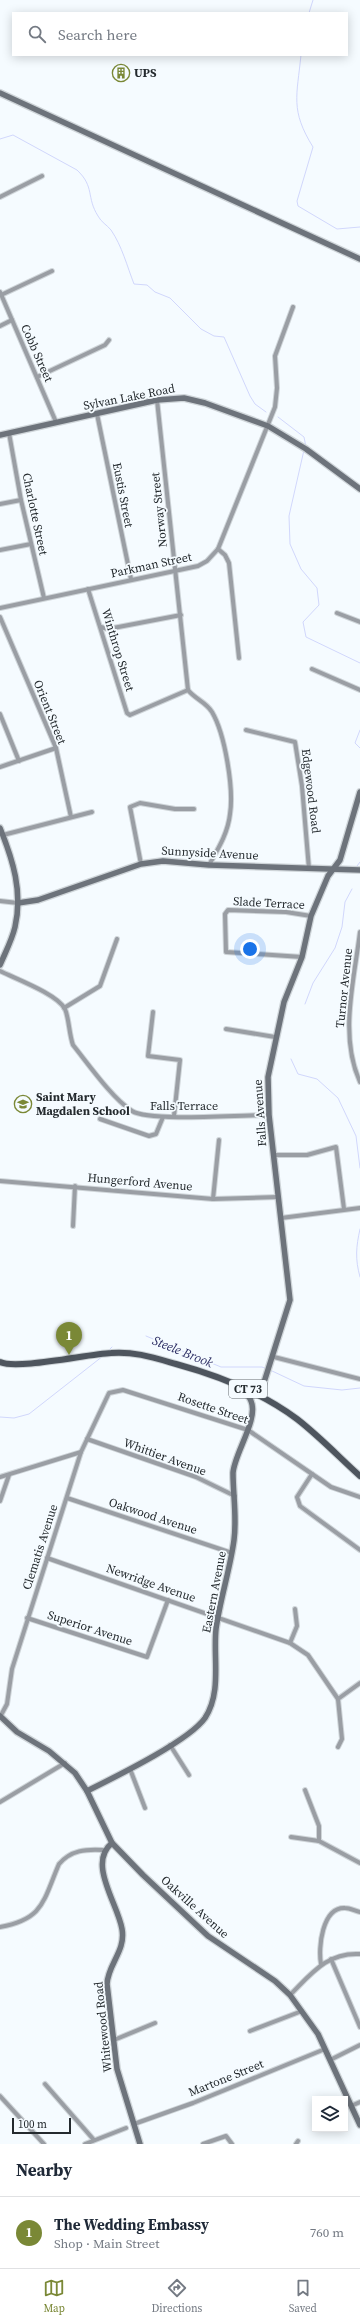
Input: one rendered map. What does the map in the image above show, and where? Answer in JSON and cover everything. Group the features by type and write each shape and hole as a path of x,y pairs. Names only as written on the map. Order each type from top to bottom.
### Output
{"main road":[{"name":"CT 73","path":"0,1362 17,1365 111,1353 141,1354 239,1384 297,1419 360,1476"}],"street":[{"path":"0,93 360,258"},
{"path":"0,197 42,176"},
{"path":"1,294 52,271"},
{"name":"Cobb Street","path":"1,294 56,422"},
{"name":"Parkman Street","path":"0,608 175,569 198,566 207,561 218,549 275,407 275,356 293,307"},
{"path":"0,326 12,320"},
{"path":"38,378 105,345 109,340"},
{"name":"Sylvan Lake Road","path":"0,435 157,400 184,398 205,402 268,426 305,448 360,489"},
{"name":"Norway Street","path":"157,400 188,690"},
{"name":"Eustis Street","path":"97,414 131,579"},
{"name":"Charlotte Street","path":"9,433 21,500 44,598"},
{"path":"0,504 21,500"},
{"path":"0,550 31,544"},
{"path":"218,549 229,563 239,658"},
{"name":"Winthrop Street","path":"88,589 127,713 130,715 188,690"},
{"path":"337,613 360,622"},
{"path":"101,627 108,629 181,614"},
{"name":"Orient Street","path":"0,617 56,748 71,817"},
{"path":"312,669 360,690"},
{"path":"188,690 192,696 204,702 212,712 218,725 226,756 230,814 223,841 210,865"},
{"path":"0,714 19,761"},
{"name":"Edgewood Road","path":"246,730 294,742 302,786 309,869"},
{"path":"0,766 56,748"},
{"name":"Falls Avenue","path":"260,1396 290,1304 269,1115 268,1077 275,1037 284,1002 302,957 311,916 333,869 340,860 360,792"},
{"path":"140,864 131,811 132,804 140,803 175,809 194,809"},
{"path":"3,835 92,812"},
{"path":"0,828 15,865 18,903 15,928 0,965"},
{"name":"Sunnyside Avenue","path":"18,903 38,900 140,864 163,861 210,865 360,870"},
{"path":"0,901 18,903"},
{"name":"Slade Terrace","path":"302,957 226,952 224,938 226,911 286,912 311,916"},
{"name":"Turnor Avenue","path":"360,932 350,1010 349,1047 360,1082"},
{"path":"0,971 42,992 59,1002 64,1008 100,986 117,939"},
{"name":"Falls Terrace","path":"64,1008 73,1045 120,1101 133,1112 145,1116 163,1117 269,1115"},
{"path":"153,1012 148,1056 180,1060 174,1116"},
{"path":"226,1029 275,1037"},
{"path":"100,1120 149,1136 156,1134 163,1117"},
{"path":"213,1198 219,1140"},
{"path":"274,1155 307,1155 336,1147 344,1209"},
{"name":"Hungerford Avenue","path":"0,1180 213,1198 278,1197"},
{"path":"73,1226 75,1186"},
{"path":"281,1218 360,1208"},
{"path":"273,1359 360,1379"},
{"name":"Eastern Avenue","path":"87,1791 130,1769 197,1727 205,1718 210,1707 215,1690 218,1616 232,1553 235,1524 233,1472 248,1430 252,1408 251,1401 239,1384"},
{"name":"Rosette Street","path":"114,1390 123,1390 248,1430 332,1487 360,1498"},
{"name":"Clematis Avenue","path":"0,1716 7,1704 12,1669 81,1452 109,1393 114,1390"},
{"name":"Whittier Avenue","path":"87,1439 196,1477 235,1496"},
{"path":"0,1477 81,1452"},
{"path":"312,1474 297,1497 297,1502 300,1506 360,1550"},
{"path":"0,1501 9,1475"},
{"name":"Oakwood Avenue","path":"67,1498 232,1553"},
{"name":"Newridge Avenue","path":"47,1558 218,1616 290,1643 308,1655 338,1699 342,1739 338,1747"},
{"name":"Superior Avenue","path":"27,1618 147,1657 168,1600"},
{"path":"290,1643 297,1626 295,1609"},
{"path":"338,1699 360,1683"},
{"name":"Oakville Avenue","path":"0,1716 17,1732 66,1763 87,1791 112,1843 208,1936 275,1982 290,1995 318,2034 360,2125"},
{"path":"170,1745 189,1775"},
{"path":"0,1802 66,1763"},
{"path":"130,1769 145,1808"},
{"path":"305,1790 319,1826 319,1841"},
{"path":"291,1838 319,1841 360,1863"},
{"path":"0,1927 20,1923 37,1912 59,1864 64,1858 79,1851 103,1850 112,1843"},
{"name":"Whitewood Road","path":"103,1850 102,1859 105,1880 122,1928 123,1940 120,1953 107,1977 117,2069 140,2144"},
{"path":"321,1964 319,1950 326,1921 334,1911 344,1908 360,1912"},
{"path":"290,1995 321,1964 331,1959 352,1953 360,1954"},
{"path":"331,1959 360,2027"},
{"path":"250,2032 302,2011"},
{"path":"114,2040 155,2023"},
{"path":"330,2060 360,2045"},
{"name":"Martone Street","path":"134,2124 193,2103 325,2049"},
{"path":"45,2084 94,2140"},
{"path":"0,2096 44,2144"},
{"path":"351,2106 360,2102"},
{"path":"85,2144 126,2128"},
{"path":"203,2144 226,2136 232,2144"}],"waterway":[{"path":"309,12 313,0"},
{"path":"301,56 297,92 298,112 301,123 313,147 297,201 298,206 337,229 360,227"},
{"path":"0,139 13,135 77,170 83,176 88,187 94,209 101,220 111,230 118,243 134,284 147,285 155,292 170,298 201,329 214,336 224,337 250,396 255,404 266,412"},
{"path":"278,417 304,437 306,447"},
{"path":"304,450 289,516 290,544 301,569 317,588 319,605 303,622 306,637 360,663"},
{"path":"360,730 355,743 360,748"},
{"path":"357,866 360,862"},
{"path":"305,1004 313,983 335,948 342,927 345,902 352,889"},
{"path":"291,1059 298,1074 317,1079 338,1098 356,1136 360,1168"},
{"path":"360,1229 357,1253 357,1264 360,1277"},
{"name":"Steele Brook","path":"146,1336 221,1367 262,1367 267,1369"},
{"name":"Steele Brook","path":"108,1351 112,1347"},
{"name":"Steele Brook","path":"0,1417 14,1418 29,1414 103,1356"},
{"name":"Steele Brook","path":"270,1370 304,1386 342,1390 360,1388"}],"place":[{"name":"UPS","path":"121,73"},
{"name":"Saint Mary Magdalen School","path":"23,1104"},
{"name":"The Wedding Embassy","path":"69,1355"}]}
